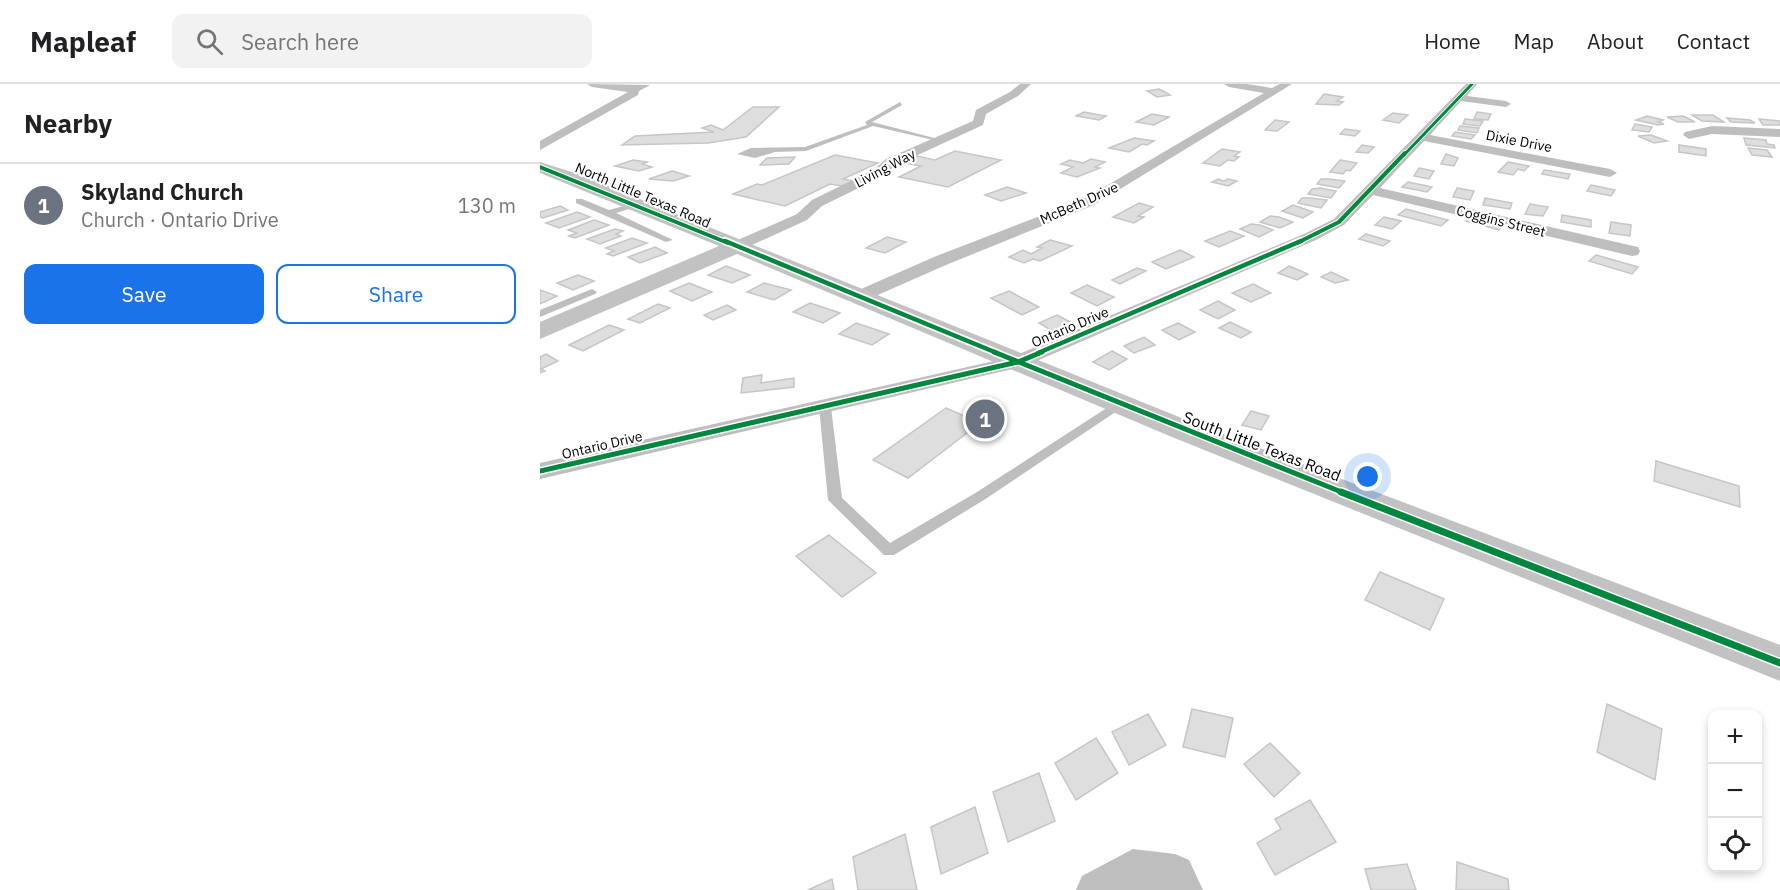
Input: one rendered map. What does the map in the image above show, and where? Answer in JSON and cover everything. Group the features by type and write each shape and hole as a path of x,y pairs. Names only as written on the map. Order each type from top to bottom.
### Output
{"street":[{"path":"592,84 633,88 649,84"},
{"name":"Living Way","path":"736,246 802,217 817,203 878,173 891,162 979,123 980,112 1014,94 1026,84"},
{"path":"1229,84 1281,88"},
{"path":"541,145 620,102 634,93 633,88"},
{"name":"McBeth Drive","path":"858,297 940,261 1089,202 1281,88"},
{"path":"1466,91 1506,104"},
{"name":"Ontario Drive","path":"540,471 1018,362 1310,237 1339,222 1466,91"},
{"path":"1689,135 1712,130 1780,133"},
{"name":"Dixie Drive","path":"1422,137 1610,173"},
{"name":"North Little Texas Road","path":"540,167 736,246"},
{"name":"Coggins Street","path":"1371,190 1632,251"},
{"path":"540,331 736,246"},
{"name":"South Little Texas Road","path":"736,246 1119,404 1780,663"},
{"path":"1096,890 1133,869 1175,874 1183,890"}],"lane":[{"path":"870,126 867,121 900,104"},
{"path":"773,150 806,149 870,126 940,141"},
{"path":"579,201 669,240"},
{"path":"609,213 636,204"},
{"path":"540,314 592,292"},
{"path":"825,407 835,500 889,551 982,495 1119,404"}],"building":[{"path":"1159,89 1170,95 1157,97 1147,91"},
{"path":"1324,94 1343,97 1337,101 1343,102 1339,105 1316,104"},
{"path":"753,107 779,107 746,137 708,143 622,145 635,136 714,132 702,128 711,125 723,130"},
{"path":"1084,112 1106,116 1099,120 1076,116"},
{"path":"1477,112 1491,114 1488,120 1474,119"},
{"path":"1393,113 1408,115 1399,123 1383,120"},
{"path":"1152,114 1169,117 1154,125 1136,122"},
{"path":"1692,115 1713,115 1724,122 1702,121"},
{"path":"1647,116 1663,120 1658,122 1664,124 1658,125 1636,120"},
{"path":"1683,116 1695,122 1678,122 1667,117"},
{"path":"1727,118 1750,120 1755,123 1731,122"},
{"path":"1465,119 1483,121 1480,126 1463,124"},
{"path":"1759,119 1780,121 1780,125 1763,125"},
{"path":"1275,120 1289,122 1277,131 1265,130"},
{"path":"1635,124 1652,127 1649,132 1632,130"},
{"path":"1460,126 1479,128 1477,133 1458,130"},
{"path":"1345,129 1360,131 1355,136 1340,134"},
{"path":"1455,132 1475,135 1471,139 1452,136"},
{"path":"1651,135 1667,141 1654,143 1638,136"},
{"path":"1134,138 1154,141 1147,145 1142,144 1129,152 1109,148"},
{"path":"1744,138 1766,140 1767,144 1774,145 1775,148 1746,145"},
{"path":"1362,145 1374,147 1368,153 1356,152"},
{"path":"1679,145 1706,149 1706,156 1679,152"},
{"path":"1748,148 1767,150 1772,157 1752,155"},
{"path":"1222,149 1240,152 1234,156 1239,157 1234,161 1228,160 1220,166 1203,163"},
{"path":"955,151 1001,160 948,187 899,177 921,166 903,163 917,156 935,160"},
{"path":"1446,154 1458,158 1454,166 1441,164"},
{"path":"835,155 878,163 843,179 854,181 842,186 830,184 785,206 733,194 757,184 762,185"},
{"path":"795,157 789,164 760,165 767,158"},
{"path":"1091,159 1105,162 1095,167 1100,168 1077,177 1061,173 1073,167 1061,164 1070,160 1083,163"},
{"path":"633,160 647,162 642,164 652,167 639,171 615,166"},
{"path":"1340,160 1357,163 1350,171 1346,170 1343,174 1330,172"},
{"path":"1508,162 1529,166 1524,171 1518,169 1513,175 1498,172"},
{"path":"1419,168 1434,171 1429,179 1414,176"},
{"path":"1544,170 1570,174 1568,179 1542,174"},
{"path":"672,171 689,176 673,181 649,179"},
{"path":"1218,179 1237,181 1228,186 1212,182"},
{"path":"1321,179 1345,181 1339,188 1317,184"},
{"path":"1408,182 1432,187 1427,192 1402,187"},
{"path":"1591,185 1615,190 1611,196 1587,191"},
{"path":"1007,187 1026,193 1001,201 985,195"},
{"path":"1457,188 1474,191 1470,200 1453,197"},
{"path":"1312,189 1336,191 1331,198 1308,194"},
{"path":"1302,198 1327,200 1321,208 1298,203"},
{"path":"1485,198 1512,203 1510,209 1483,205"},
{"path":"1139,203 1153,207 1138,216 1144,217 1134,223 1113,217"},
{"path":"1530,204 1548,207 1543,216 1525,214"},
{"path":"1293,205 1313,212 1303,218 1282,211"},
{"path":"560,206 568,210 540,217 540,212"},
{"path":"1406,209 1448,220 1441,226 1398,215"},
{"path":"577,212 590,217 559,228 546,223"},
{"path":"1562,215 1591,220 1591,227 1561,222"},
{"path":"1270,216 1293,222 1280,228 1260,222"},
{"path":"1384,217 1401,221 1392,229 1375,225"},
{"path":"1469,218 1502,226 1499,230 1466,221"},
{"path":"594,220 609,225 575,238 569,236 577,233 568,230"},
{"path":"1611,222 1631,225 1630,236 1609,233"},
{"path":"1251,224 1273,230 1259,237 1240,229"},
{"path":"615,229 623,231 616,234 621,236 600,244 587,239"},
{"path":"1230,231 1244,236 1219,247 1205,241"},
{"path":"1366,234 1390,241 1383,246 1359,239"},
{"path":"887,237 906,242 885,253 866,248"},
{"path":"632,238 647,243 613,256 607,254 614,251 606,248"},
{"path":"1050,240 1072,246 1040,261 1033,259 1024,263 1009,257 1023,250 1031,254 1042,248 1037,247"},
{"path":"655,247 667,253 640,263 628,257"},
{"path":"1180,250 1194,257 1166,269 1152,262"},
{"path":"1596,255 1638,267 1632,274 1589,261"},
{"path":"726,266 750,275 732,283 708,275"},
{"path":"1289,266 1308,274 1297,280 1278,273"},
{"path":"1137,268 1146,271 1120,284 1112,280"},
{"path":"1331,272 1348,280 1335,283 1321,277"},
{"path":"578,275 594,281 573,290 557,283"},
{"path":"689,283 712,292 692,301 670,291"},
{"path":"764,283 791,290 774,300 747,292"},
{"path":"1253,284 1271,293 1251,302 1232,293"},
{"path":"1087,285 1114,297 1097,306 1071,293"},
{"path":"540,290 557,296 540,304"},
{"path":"1009,291 1039,307 1022,315 991,298"},
{"path":"1218,301 1235,310 1218,319 1200,310"},
{"path":"810,303 840,313 823,323 793,312"},
{"path":"658,304 670,308 640,323 628,319"},
{"path":"727,305 736,310 713,320 704,315"},
{"path":"1057,315 1072,323 1054,332 1039,323"},
{"path":"1230,322 1251,332 1241,338 1219,328"},
{"path":"856,323 889,334 872,345 839,334"},
{"path":"1178,323 1195,332 1179,340 1162,330"},
{"path":"609,325 624,330 583,351 569,345"},
{"path":"1144,337 1155,345 1134,353 1124,346"},
{"path":"1112,351 1127,359 1109,370 1093,362"},
{"path":"546,354 558,361 541,369 545,371 540,373 540,357"},
{"path":"762,375 761,383 794,378 794,387 741,393 743,378"},
{"path":"946,408 980,423 908,478 873,460"},
{"path":"1251,411 1269,416 1261,430 1242,425"},
{"path":"1656,461 1739,486 1740,507 1654,481"},
{"path":"829,535 876,573 842,597 796,556"},
{"path":"1380,572 1444,599 1430,630 1365,600"},
{"path":"1607,704 1662,729 1655,780 1597,752"},
{"path":"1192,709 1233,718 1225,757 1183,747"},
{"path":"1148,714 1166,745 1129,765 1112,732"},
{"path":"1096,738 1118,773 1076,800 1055,763"},
{"path":"1270,743 1300,773 1274,797 1244,764"},
{"path":"1039,773 1055,821 1008,842 993,792"},
{"path":"1310,800 1336,842 1275,875 1257,843 1281,829 1275,819"},
{"path":"975,807 988,853 941,874 931,827"},
{"path":"905,834 917,890 858,890 853,857"},
{"path":"1457,862 1508,879 1509,890 1456,890"},
{"path":"1407,864 1416,890 1371,890 1365,869"},
{"path":"832,879 834,890 808,890"}],"cycle path":[{"path":"540,471 1018,362 1310,237 1339,222 1472,84"},
{"path":"540,167 572,178 1183,430 1780,663"}],"place":[{"name":"Skyland Church","path":"985,419"}]}
